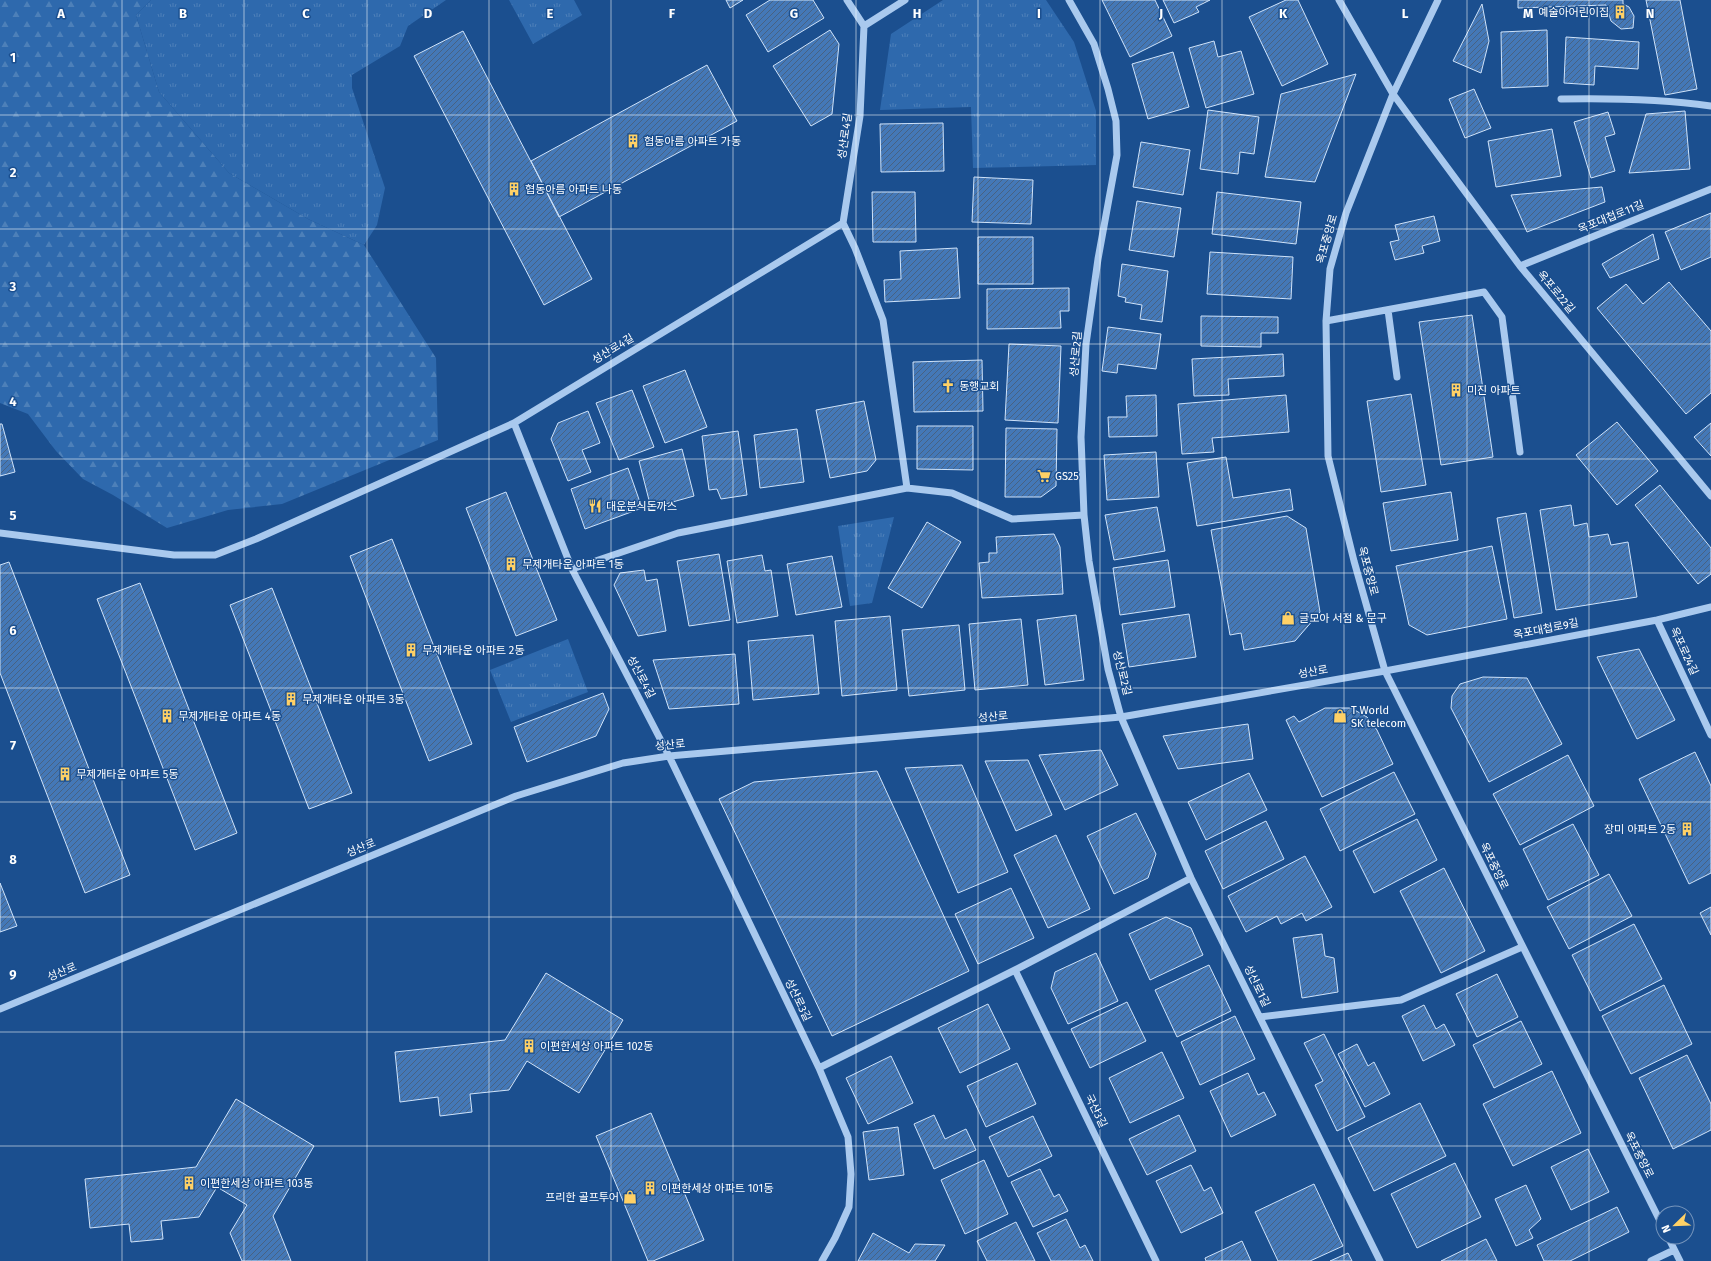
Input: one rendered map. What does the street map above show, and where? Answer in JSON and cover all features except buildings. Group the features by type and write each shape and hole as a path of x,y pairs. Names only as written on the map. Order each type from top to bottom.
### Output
{"street":[{"path":"847,0 864,26 905,0"},
{"name":"성산로2길","path":"1069,0 1094,44 1108,89 1116,128 1117,155 1098,259 1086,344 1081,437 1084,515 1089,561 1108,669 1121,717"},
{"path":"1339,0 1393,94"},
{"name":"옥포중앙로","path":"1438,0 1393,94 1346,213 1330,269 1326,321 1328,456 1354,561 1385,671 1655,1211"},
{"name":"성산로4길","path":"669,756 572,569 514,423 842,223 860,116 864,26"},
{"name":"옥포로22길","path":"1393,94 1520,266 1711,496"},
{"path":"1561,99 1603,98 1680,102 1711,106"},
{"name":"옥포대첩로11길","path":"1520,266 1711,189"},
{"path":"842,223 855,248 883,320 908,488"},
{"path":"1326,321 1484,292 1502,317 1520,452"},
{"path":"1388,310 1398,377"},
{"path":"0,533 174,555 215,554 256,539 514,423"},
{"path":"572,569 678,533 908,488 952,493 1012,519 1084,515"},
{"name":"옥포대첩로9길","path":"1385,671 1657,620 1711,607"},
{"name":"옥포로24길","path":"1657,620 1711,735"},
{"name":"성산로","path":"0,1009 516,796 623,763 669,756 1121,717 1385,671"},
{"name":"성산로1길","path":"1121,717 1191,878 1380,1261"},
{"name":"성산로3길","path":"669,756 819,1068 848,1137 851,1174 849,1207 835,1238 822,1261"},
{"path":"819,1068 1015,970 1191,878"},
{"path":"1260,1017 1401,1000 1522,947"},
{"name":"국산3길","path":"1015,970 1155,1261"},
{"path":"1672,1245 1680,1261"},
{"path":"1650,1261 1674,1250"}],"green space":[{"path":"0,0 151,0 136,15 159,92 229,173 308,219 364,245 436,358 438,440 282,504 228,510 167,528 113,495 83,479 56,451 28,414 0,403"},
{"path":"151,0 446,0 408,26 400,46 352,75 352,88 385,188 377,225 364,245 308,219 229,173 159,92 136,15"},
{"path":"509,0 574,0 582,15 533,44"},
{"path":"943,0 1046,0 1074,42 1096,111 1096,165 973,168 971,107 880,110 891,34"},
{"path":"894,517 872,603 850,606 838,526"},
{"path":"568,639 588,692 511,722 490,670"}],"place":[{"name":"예술아어린이집","path":"1620,12"},
{"name":"협동아름 아파트 가동","path":"633,141"},
{"name":"협동아름 아파트 나동","path":"514,189"},
{"name":"동행교회","path":"948,386"},
{"name":"미진 아파트","path":"1456,390"},
{"name":"GS25","path":"1044,476"},
{"name":"대운분식돈까스","path":"595,506"},
{"name":"무제개타운 아파트 1동","path":"511,564"},
{"name":"글모아 서점 & 문구","path":"1288,618"},
{"name":"무제개타운 아파트 2동","path":"411,650"},
{"name":"무제개타운 아파트 3동","path":"291,699"},
{"name":"무제개타운 아파트 4동","path":"167,716"},
{"name":"T World SK telecom","path":"1340,716"},
{"name":"무제개타운 아파트 5동","path":"65,774"},
{"name":"장미 아파트 2동","path":"1687,829"},
{"name":"이편한세상 아파트 102동","path":"529,1046"},
{"name":"이편한세상 아파트 103동","path":"189,1183"},
{"name":"이편한세상 아파트 101동","path":"650,1188"},
{"name":"프리한 골프투어","path":"630,1197"}]}
